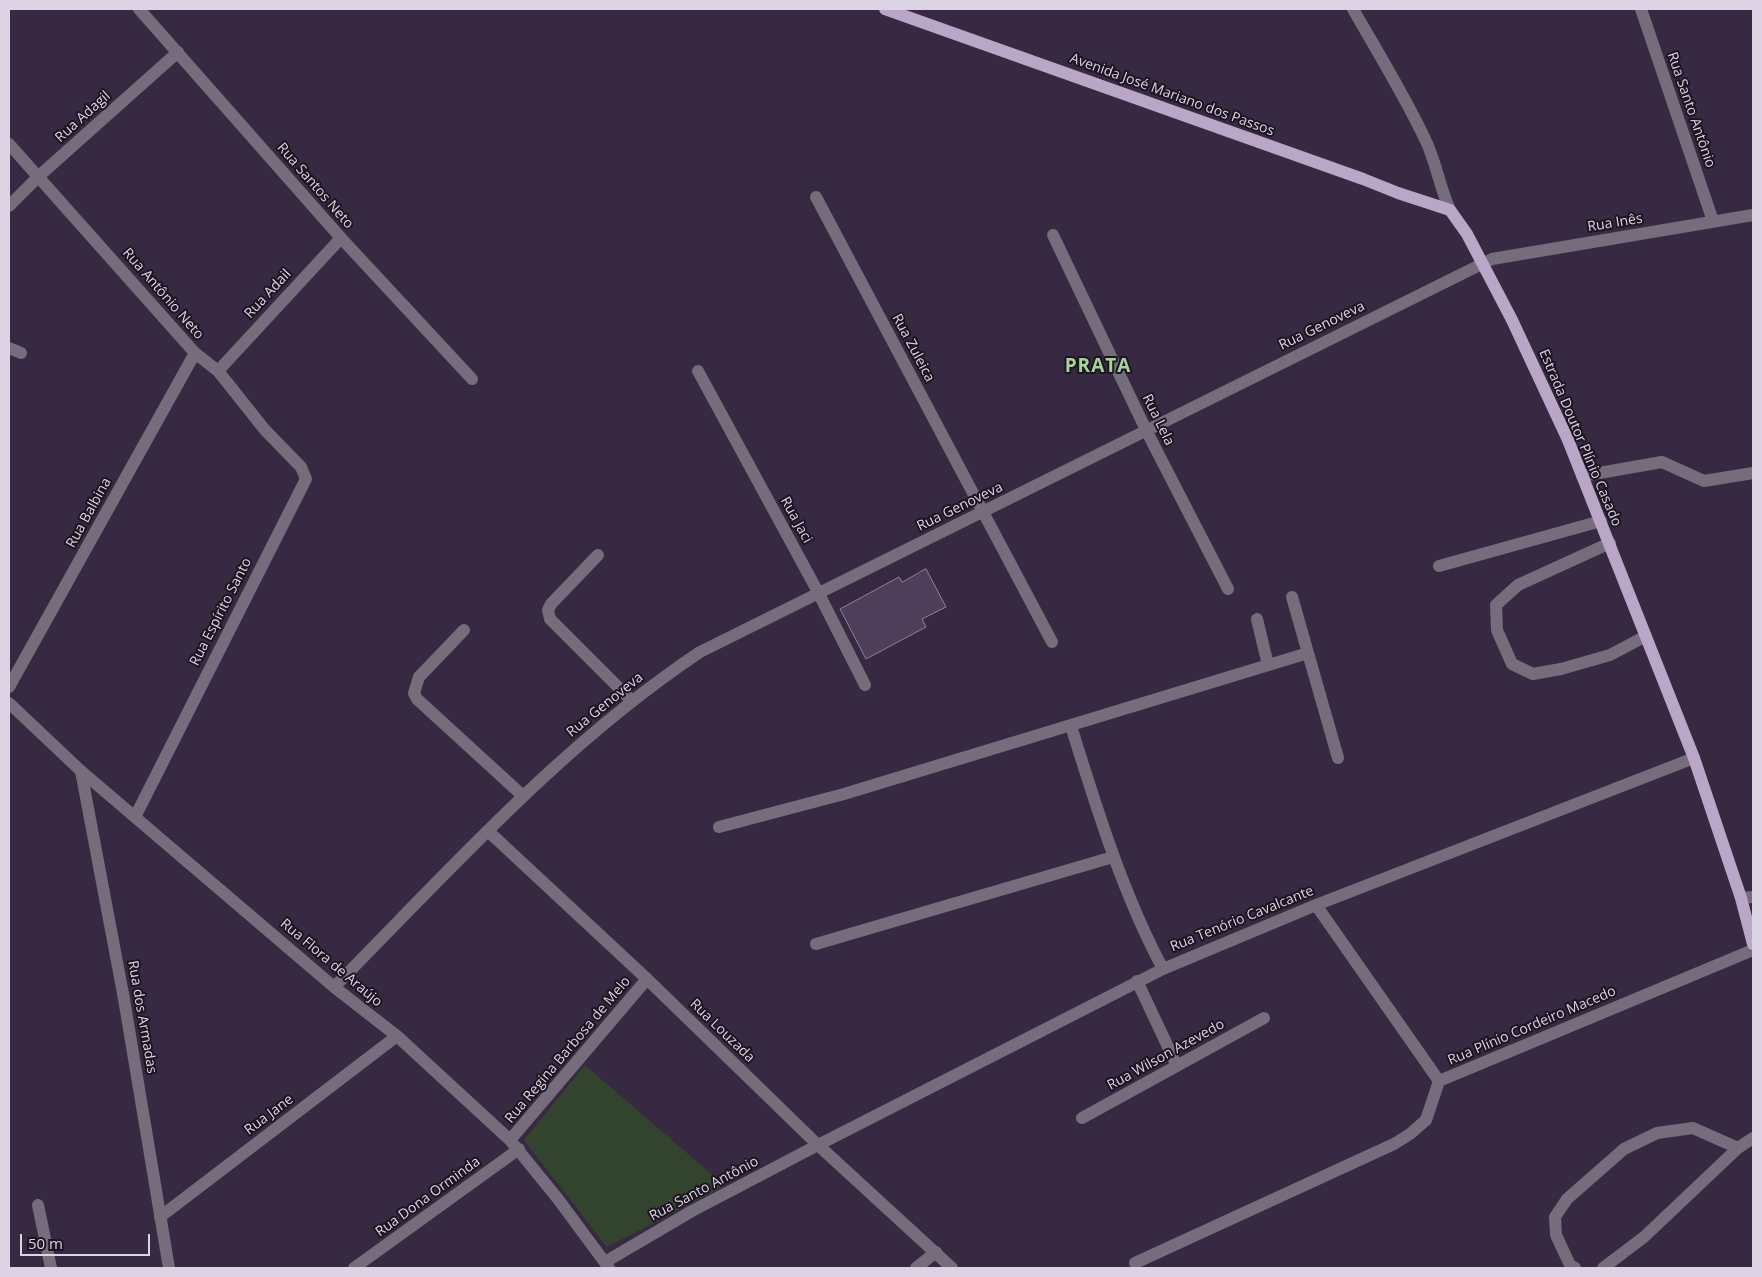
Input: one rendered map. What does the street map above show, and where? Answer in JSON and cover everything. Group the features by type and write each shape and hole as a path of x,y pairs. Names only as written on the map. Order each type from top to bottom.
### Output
{"main road":[{"name":"Avenida José Mariano dos Passos","path":"885,9 1363,179 1398,194 1450,210"},
{"name":"Estrada Doutor Plínio Casado","path":"1450,210 1467,234 1512,320 1568,440 1610,543 1747,897 1753,944"}],"street":[{"name":"Rua Santos Neto","path":"139,9 341,238 472,379"},
{"name":"Estrada Doutor Plínio Casado","path":"1353,9 1425,138 1450,210"},
{"name":"Rua Santo Antônio","path":"1640,9 1713,222"},
{"name":"Rua Adagil","path":"9,206 39,176 178,52"},
{"name":"Rua Antônio Neto","path":"9,144 194,353 218,371 266,430"},
{"name":"Rua Zuleica","path":"816,197 1052,642"},
{"name":"Rua Inês","path":"1483,264 1504,256 1753,215"},
{"name":"Rua Lela","path":"1053,235 1146,430 1228,589"},
{"name":"Rua Adail","path":"218,371 341,238"},
{"name":"Rua Genoveva","path":"334,987 523,796 632,701 700,652 1483,264"},
{"path":"9,348 21,353"},
{"name":"Rua Balbina","path":"9,687 194,353"},
{"name":"Rua Jaci","path":"698,371 818,592 865,685"},
{"name":"Rua Espírito Santo","path":"136,817 270,549 304,486 306,479 301,467 266,430"},
{"path":"1582,476 1662,462 1704,481 1753,473"},
{"path":"1439,566 1600,521"},
{"path":"1610,543 1518,585 1496,606 1497,630 1512,664 1533,674 1610,655 1646,636"},
{"path":"598,555 550,604 548,614 550,619 632,701"},
{"path":"1292,597 1338,758"},
{"path":"1257,619 1268,665"},
{"path":"464,630 418,677 414,693 421,703 523,796"},
{"path":"719,827 844,794 1308,654"},
{"name":"Rua Flora de Araújo","path":"9,703 81,771 334,987 397,1036 515,1144 607,1265"},
{"path":"1071,726 1113,857 1135,913 1163,968"},
{"name":"Rua Tenório Cavalcante","path":"818,1145 1163,968 1316,905 1694,758"},
{"name":"Rua dos Armadas","path":"81,771 122,989 169,1268"},
{"name":"Rua Louzada","path":"488,831 648,979 818,1145 952,1268"},
{"path":"816,944 1113,857"},
{"path":"1316,905 1439,1081"},
{"name":"Rua Plínio Cordeiro Macedo","path":"1135,1263 1402,1139 1426,1120 1439,1081 1753,950"},
{"name":"Rua Regina Barbosa de Melo","path":"515,1144 648,979"},
{"path":"1137,981 1177,1066"},
{"name":"Rua Wilson Azevedo","path":"1082,1118 1264,1018"},
{"name":"Rua Jane","path":"160,1217 397,1036"},
{"path":"1575,1268 1570,1265 1556,1235 1555,1217 1567,1198 1624,1149 1657,1133 1693,1128 1738,1148"},
{"path":"1603,1268 1644,1237 1738,1148 1753,1138"},
{"name":"Rua Dona Orminda","path":"354,1268 515,1144"},
{"name":"Rua Santo Antônio","path":"607,1265 692,1211 818,1145"},
{"path":"38,1205 51,1268"},
{"path":"916,1268 936,1252"}],"green space":[{"path":"585,1065 725,1186 607,1247 524,1140"}],"building":[{"path":"926,569 946,607 922,619 926,627 866,659 840,609 899,577 902,582"}],"district":[{"name":"PRATA","path":"1098,367"}]}
